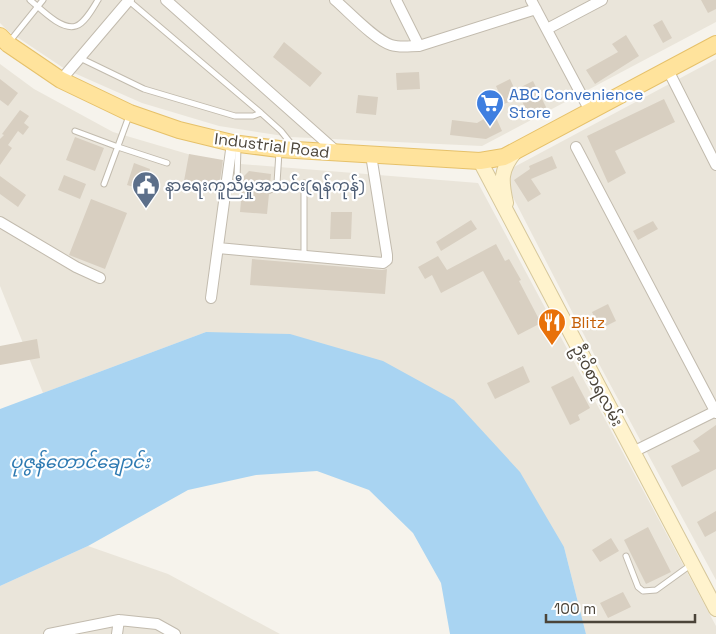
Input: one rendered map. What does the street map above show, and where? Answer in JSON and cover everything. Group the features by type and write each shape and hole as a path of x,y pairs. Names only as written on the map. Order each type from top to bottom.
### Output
{"main road":[{"name":"Industrial Road","path":"4,40 61,80 130,113 179,130 235,143 279,149 480,161 504,157 716,44"},
{"path":"510,219 502,180 505,164 517,150"},
{"name":"ဦးဝိစာရလမ်း","path":"480,161 716,609"}],"street":[{"path":"61,80 129,0"},
{"path":"166,0 338,153"},
{"path":"335,0 383,42 393,46 419,46 533,4 590,111"},
{"path":"396,0 419,46"},
{"path":"547,29 602,0"},
{"path":"668,70 716,165"},
{"path":"211,298 235,143"},
{"path":"576,147 716,412 633,452"},
{"path":"218,248 383,263 387,260 371,155"},
{"path":"0,222 76,267 100,278"},
{"path":"117,634 118,620"},
{"path":"49,634 118,620 158,624 175,634"}],"lane":[{"path":"30,0 58,23 68,27 76,26 83,21 98,0"},
{"path":"4,40 43,0"},
{"path":"129,0 261,113 281,131 296,150"},
{"path":"80,58 144,90 170,98 235,116 253,116 261,113"},
{"path":"104,184 130,113"},
{"path":"75,130 118,148 167,163"},
{"path":"235,143 237,180 238,185 242,186"},
{"path":"270,190 277,183 279,149"},
{"path":"304,183 304,255"},
{"path":"626,556 638,587 643,591 656,590 692,564"}],"shaded area":[{"path":"0,0 716,0 716,22 482,146 290,137 219,126 142,103 65,69 8,31 0,23"},
{"path":"716,59 716,580 598,362 501,174"},
{"path":"0,64 34,89 113,132 215,162 478,183 716,626 716,634 586,634 564,547 206,332 43,393 0,286"},
{"path":"88,546 168,574 280,634 0,634 0,586"}],"water":[{"name":"ပုဇွန်တောင်ချောင်း","path":"206,332 290,334 383,361 454,400 520,472 564,547 586,634 450,634 441,583 413,533 369,490 317,471 256,475 188,490 88,546 0,586 0,409"}],"building":[{"path":"701,0 716,0 716,9 708,13"},
{"path":"662,20 672,38 663,43 653,25"},
{"path":"626,35 639,56 595,84 586,70 618,52 612,44"},
{"path":"284,42 322,73 310,87 273,57"},
{"path":"419,72 420,89 397,90 396,73"},
{"path":"0,79 18,93 8,106 0,100"},
{"path":"510,79 515,90 533,81 548,111 531,120 520,97 504,104 496,86"},
{"path":"358,95 378,97 376,115 356,113"},
{"path":"664,99 675,122 615,151 626,173 608,183 587,136"},
{"path":"20,110 29,116 24,123 29,127 23,135 18,131 8,145 12,148 0,165 0,139"},
{"path":"494,113 502,131 486,139 450,135 452,120 477,123"},
{"path":"75,137 104,148 95,171 66,160"},
{"path":"189,154 223,160 219,187 184,181"},
{"path":"552,156 557,168 531,179 541,194 528,202 514,180 530,169 529,166"},
{"path":"134,163 150,169 144,190 127,185"},
{"path":"249,171 271,174 270,185 266,190 269,194 267,214 240,212 242,190 246,187 245,183 242,182 243,177"},
{"path":"64,175 86,184 80,199 58,190"},
{"path":"0,176 26,195 18,207 0,194"},
{"path":"91,199 127,213 105,269 69,255"},
{"path":"331,212 352,212 351,239 330,239"},
{"path":"471,220 477,229 441,251 436,242"},
{"path":"653,221 658,229 638,240 633,231"},
{"path":"496,244 505,261 509,259 521,280 519,281 541,323 518,335 483,271 441,293 432,275 425,279 418,267 438,256 447,270"},
{"path":"252,259 387,269 385,294 250,285"},
{"path":"608,304 616,321 600,329 592,312"},
{"path":"37,339 40,358 0,365 0,346"},
{"path":"523,366 530,382 495,399 487,383"},
{"path":"573,376 590,408 578,415 580,420 570,425 551,387"},
{"path":"716,425 716,469 682,487 671,466 700,451 693,441"},
{"path":"716,511 716,531 705,537 697,522"},
{"path":"648,527 671,572 646,584 624,540"},
{"path":"611,538 619,551 600,562 592,550"},
{"path":"623,592 631,607 608,618 600,603"}],"place":[{"name":"ABC Convenience Store","path":"490,127"},
{"name":"နာရေးကူညီမှုအသင်း(ရန်ကုန်)","path":"146,209"},
{"name":"Blitz","path":"552,346"}]}
